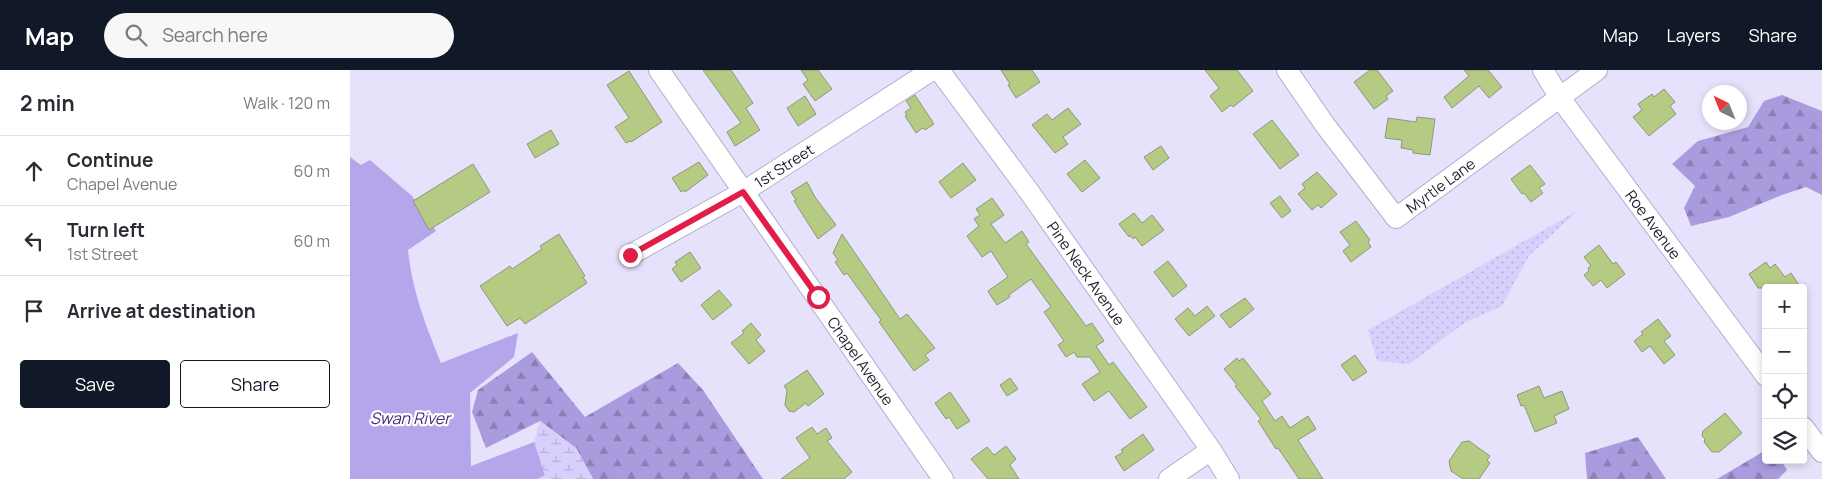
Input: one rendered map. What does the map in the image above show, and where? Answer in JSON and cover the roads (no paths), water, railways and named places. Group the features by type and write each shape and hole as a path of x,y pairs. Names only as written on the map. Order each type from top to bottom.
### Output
{"street":[{"name":"Chapel Avenue","path":"659,70 943,479"},
{"name":"1st Street","path":"630,255 743,192 932,70"},
{"name":"Pine Neck Avenue","path":"939,70 1030,193 1211,450 1229,479"},
{"name":"Myrtle Lane","path":"1287,70 1325,125 1396,218 1560,98"},
{"name":"Roe Avenue","path":"1543,70 1560,98 1765,374"},
{"path":"1560,98 1597,70"},
{"path":"1807,432 1822,452"},
{"path":"1169,479 1211,450"}],"water":[{"name":"Swan River","path":"350,157 361,165 370,160 412,196 436,231 408,250 416,294 441,363 518,333 514,357 470,393 471,466 534,442 545,475 537,479 350,479"}]}
